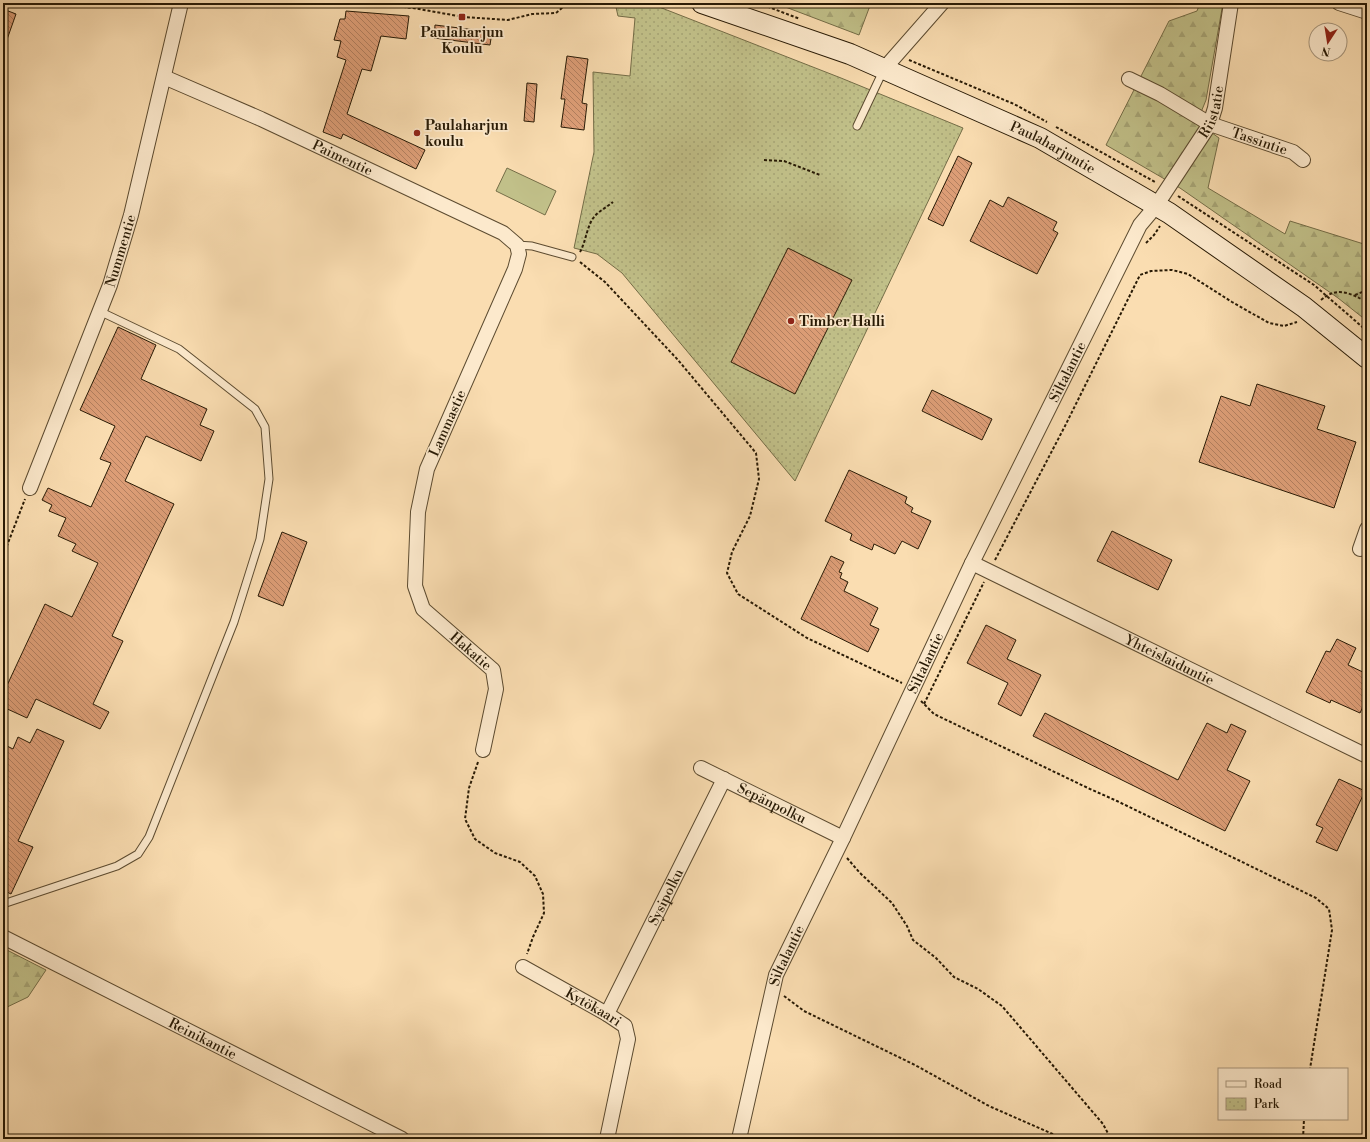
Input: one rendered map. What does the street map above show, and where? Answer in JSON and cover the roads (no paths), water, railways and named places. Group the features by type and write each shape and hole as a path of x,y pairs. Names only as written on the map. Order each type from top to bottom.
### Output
{"main road":[{"name":"Paulaharjuntie","path":"702,3 850,54 1040,138 1162,210 1308,310 1367,358"}],"street":[{"name":"Nummentie","path":"30,488 110,285 131,215 181,3"},
{"path":"884,69 942,3"},
{"name":"Riistatie","path":"1162,210 1210,124 1215,108 1231,3"},
{"path":"1339,3 1367,12"},
{"name":"Paimentie","path":"164,77 261,119 503,233 518,244"},
{"name":"Tassintie","path":"1130,79 1160,94 1210,124 1294,152 1303,160"},
{"name":"Siltalantie","path":"739,1139 776,974 843,838 972,563 1140,225 1162,210"},
{"name":"Lammastie","path":"423,609 415,586 418,512 427,469 515,269 519,254 518,244"},
{"path":"1360,549 1367,529"},
{"name":"Yhteislaiduntie","path":"972,563 1367,756"},
{"name":"Hakatie","path":"423,609 493,670 496,689 483,750"},
{"name":"Sepänpolku","path":"701,768 843,838"},
{"name":"Sysipolku","path":"607,1014 724,779"},
{"name":"Reinikantie","path":"3,937 402,1139"},
{"name":"Kytökaari","path":"523,967 607,1014 625,1026 628,1039 607,1139"}],"lane":[{"path":"857,126 884,69"},
{"path":"518,244 532,246 572,257"},
{"path":"3,904 117,866 138,854 149,837 234,622 260,539 269,479 265,427 255,409 179,349 99,311"}],"place":[{"name":"Paulaharjun Koulu","path":"462,17"},
{"name":"Paulaharjun koulu","path":"417,133"},
{"name":"Timber Halli","path":"791,321"}]}
